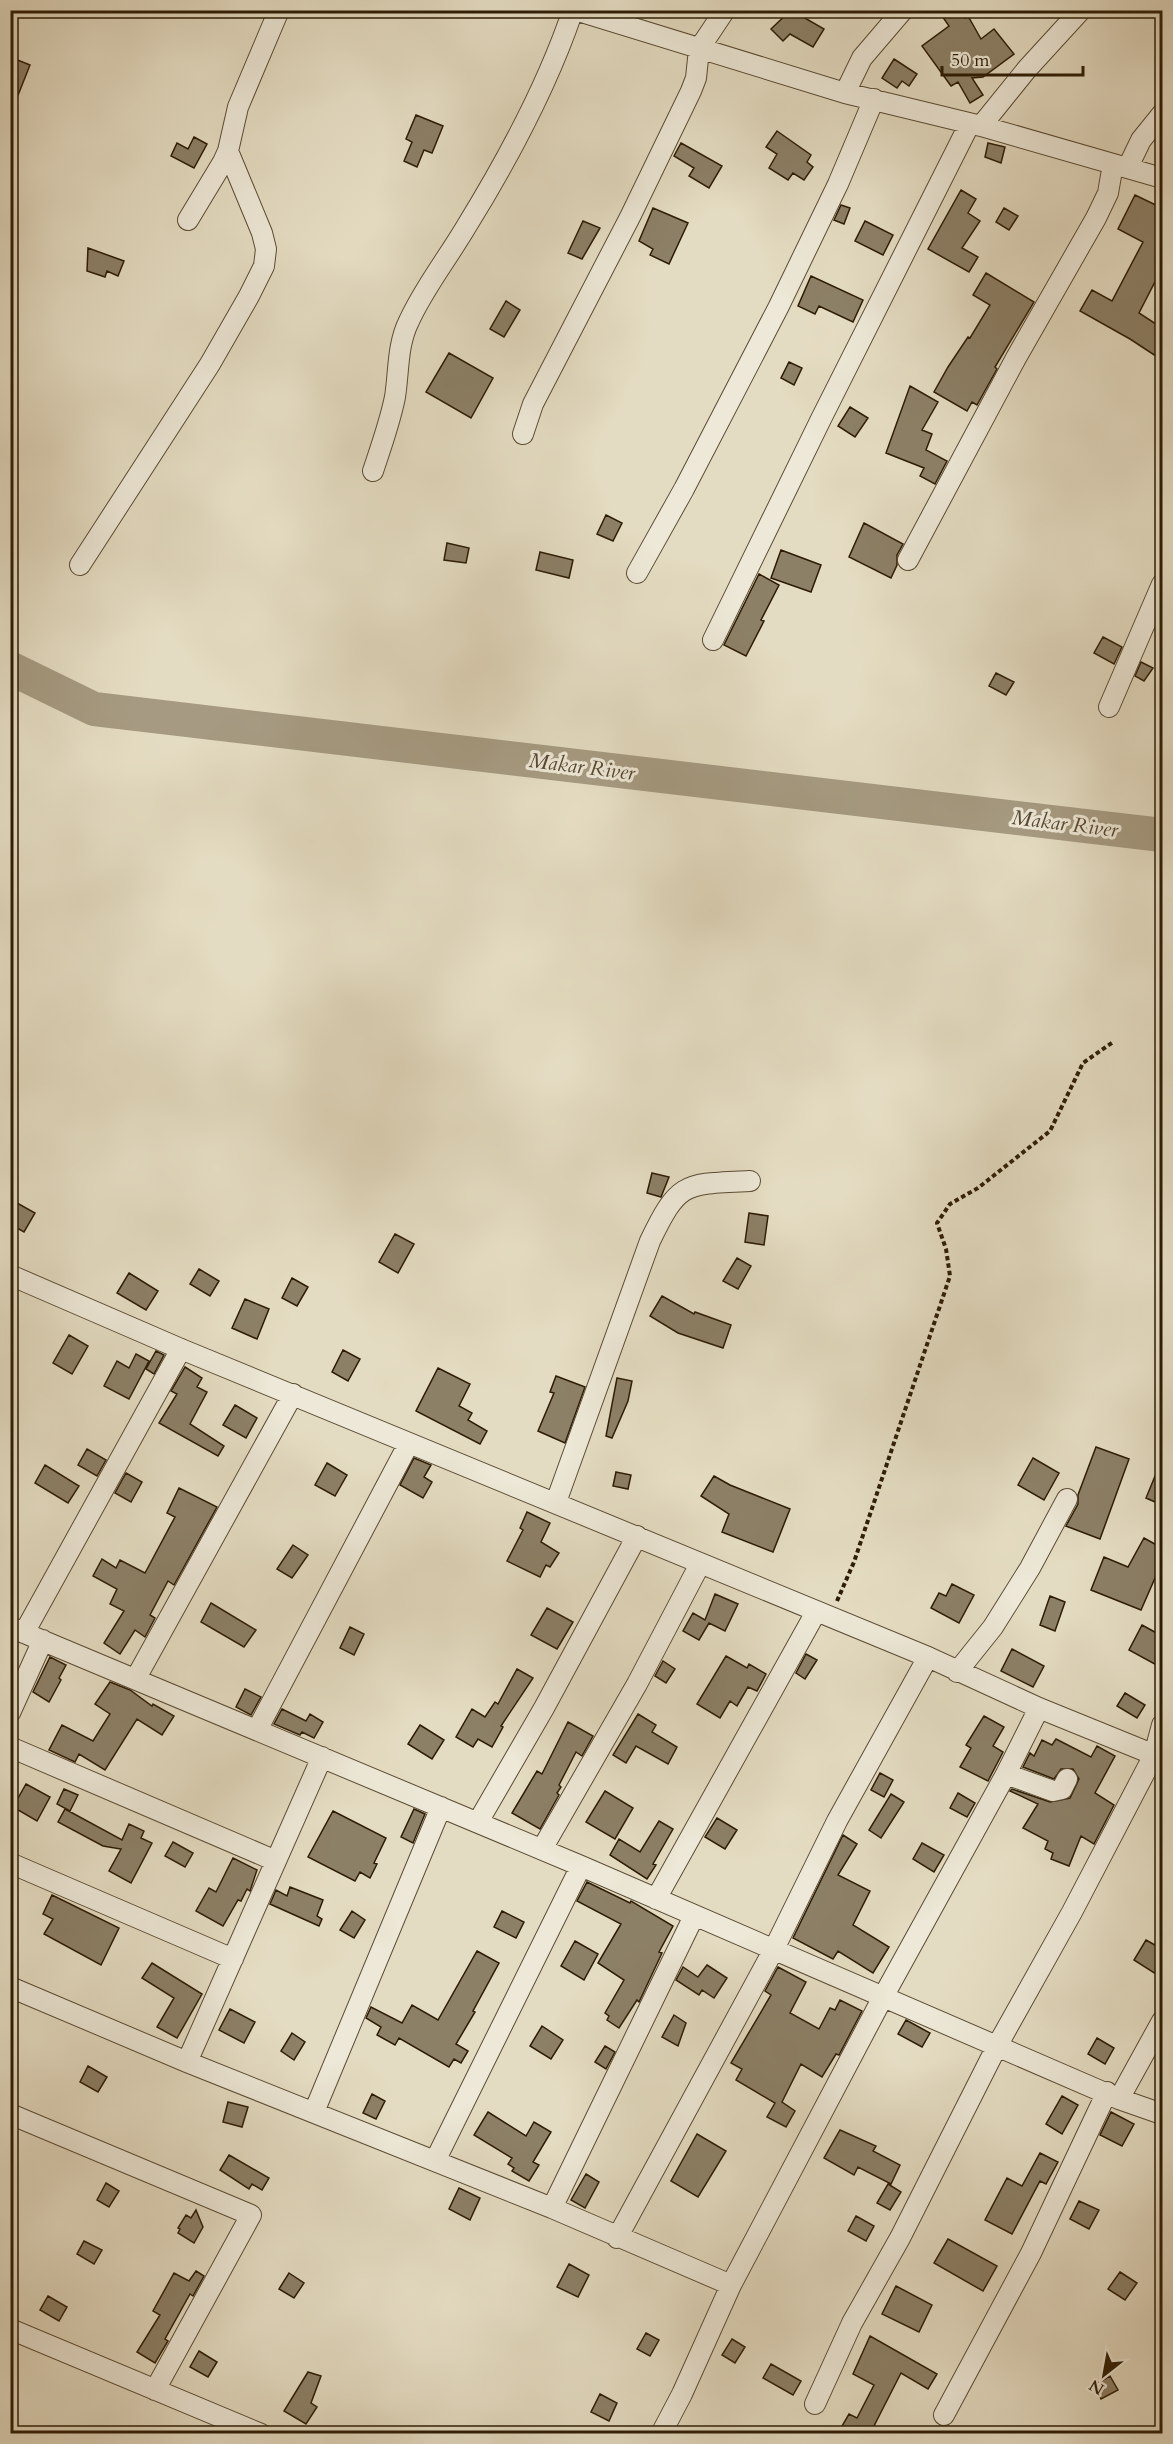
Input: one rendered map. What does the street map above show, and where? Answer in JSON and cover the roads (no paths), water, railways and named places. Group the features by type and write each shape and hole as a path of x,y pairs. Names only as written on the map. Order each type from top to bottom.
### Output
{"street":[{"path":"188,220 217,174 228,151 237,107 279,10"},
{"path":"373,471 395,396 402,340 407,325 519,135 561,47 574,10 845,93 975,125 1162,178"},
{"path":"524,434 533,404 630,217 691,92 696,78 699,49 725,10"},
{"path":"845,93 862,58 903,10"},
{"path":"713,640 821,419 975,125 1081,10"},
{"path":"637,573 684,489 778,308 838,184 874,99"},
{"path":"908,560 1016,358 1096,218 1120,165 1162,114"},
{"path":"80,565 210,364 264,266 266,249 262,233 228,151"},
{"path":"1109,707 1162,584"},
{"path":"556,1502 650,1241 666,1207 681,1191 700,1184 750,1181"},
{"path":"10,1275 181,1349 928,1657 1039,1708 1158,1757"},
{"path":"181,1349 17,1630 542,1849 773,1951 1162,2114"},
{"path":"136,1678 294,1395"},
{"path":"257,1730 409,1443"},
{"path":"957,1671 993,1627 1030,1568 1066,1499"},
{"path":"478,1822 637,1536"},
{"path":"542,1849 637,1684 700,1564"},
{"path":"656,1899 823,1615"},
{"path":"10,1713 43,1640"},
{"path":"617,2238 773,1951 837,1821 928,1657"},
{"path":"660,2433 682,2394 731,2285 883,1997 1006,1774 1039,1708"},
{"path":"815,2404 852,2323 900,2238 997,2046 1158,1757 1162,1725"},
{"path":"10,1747 276,1861"},
{"path":"187,2062 322,1757"},
{"path":"1006,1774 1035,1787 1053,1791 1062,1789 1066,1779"},
{"path":"314,2112 441,1807"},
{"path":"10,1863 233,1959"},
{"path":"435,2161 581,1866"},
{"path":"552,2208 693,1916"},
{"path":"10,1987 187,2062 552,2208 617,2238 731,2285"},
{"path":"944,2415 1113,2095 1162,2021"},
{"path":"10,2114 251,2215 155,2390"},
{"path":"10,2329 261,2433"}],"waterway":[{"name":"Makar River","path":"10,668 94,709 1162,835"}]}
